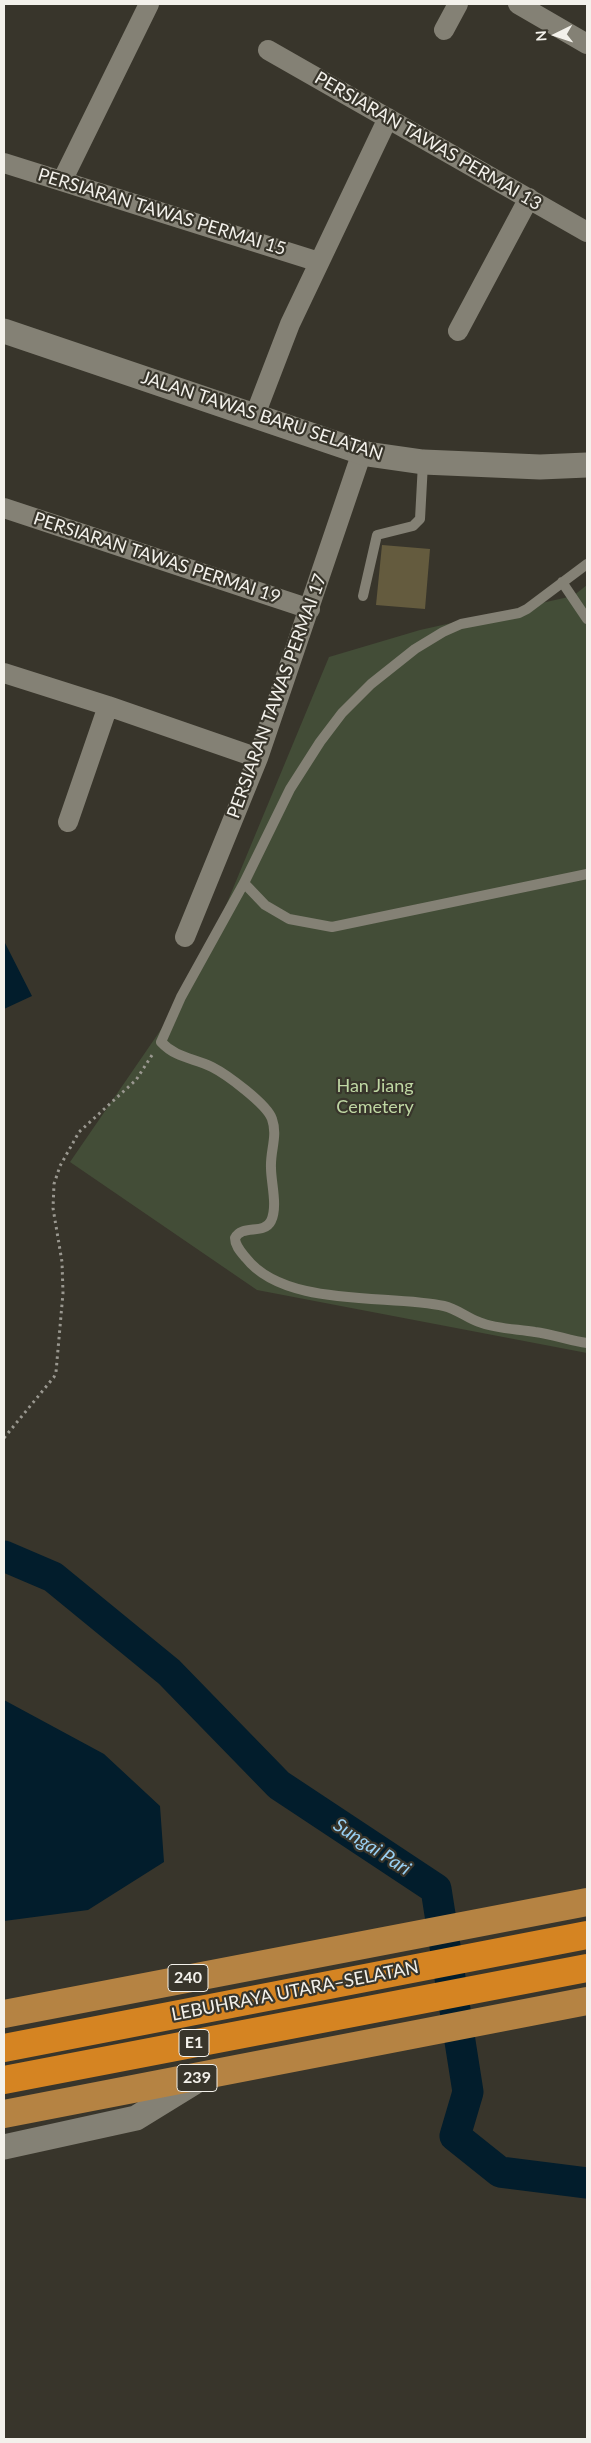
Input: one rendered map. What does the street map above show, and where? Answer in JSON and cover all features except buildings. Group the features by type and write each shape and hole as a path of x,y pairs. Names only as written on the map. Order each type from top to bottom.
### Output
{"highway":[{"name":"LEBUHRAYA UTARA–SELATAN","path":"4,2048 587,1935"},
{"name":"LEBUHRAYA UTARA–SELATAN","path":"4,2080 577,1970"}],"main road":[{"name":"240","path":"4,2014 587,1902"},
{"name":"239","path":"4,2114 201,2078 389,2038 581,2002"},
{"path":"4,2120 30,2109"}],"street":[{"path":"62,181 149,4"},
{"path":"444,30 458,4"},
{"path":"518,4 587,44"},
{"name":"PERSIARAN TAWAS PERMAI 13","path":"268,50 587,232"},
{"path":"254,414 290,324 388,118"},
{"name":"PERSIARAN TAWAS PERMAI 15","path":"4,162 320,262"},
{"path":"458,331 529,198"},
{"name":"JALAN TAWAS BARU SELATAN","path":"4,331 362,452 423,462 540,467 587,465"},
{"name":"PERSIARAN TAWAS PERMAI 17","path":"185,938 258,758 362,452"},
{"name":"PERSIARAN TAWAS PERMAI 19","path":"4,508 310,609"},
{"path":"4,672 258,758"},
{"path":"68,822 108,706"},
{"path":"4,2147 136,2118 201,2078"}],"lane":[{"path":"363,596 377,535 413,526 420,519 423,462"},
{"path":"587,564 519,613 461,624 443,632 415,649 371,684 342,713 320,742 290,790 244,883 181,997 161,1042 175,1054 202,1063 223,1074 267,1110 272,1118 274,1140 270,1165 273,1200 272,1220 265,1227 246,1230 235,1238 236,1245 253,1266 267,1276 294,1287 363,1299 418,1302 445,1306 488,1325 549,1334 587,1343"},
{"path":"562,582 587,619"},
{"path":"244,883 265,905 289,918 332,927 587,874"}],"path":[{"path":"4,1438 52,1381 56,1372 63,1285 62,1262 52,1197 60,1166 79,1132 136,1080 161,1042"}],"green space":[{"name":"Han Jiang Cemetery","path":"587,585 587,1353 257,1290 70,1162 195,980 329,657 420,630 573,596"}],"water":[{"path":"4,941 32,996 4,1009"},
{"path":"4,1700 104,1754 160,1806 164,1862 88,1910 4,1921"}],"waterway":[{"name":"Sungai Pari","path":"4,1556 53,1577 169,1672 279,1785 436,1889 468,2092 455,2136 500,2172 587,2183"}]}
